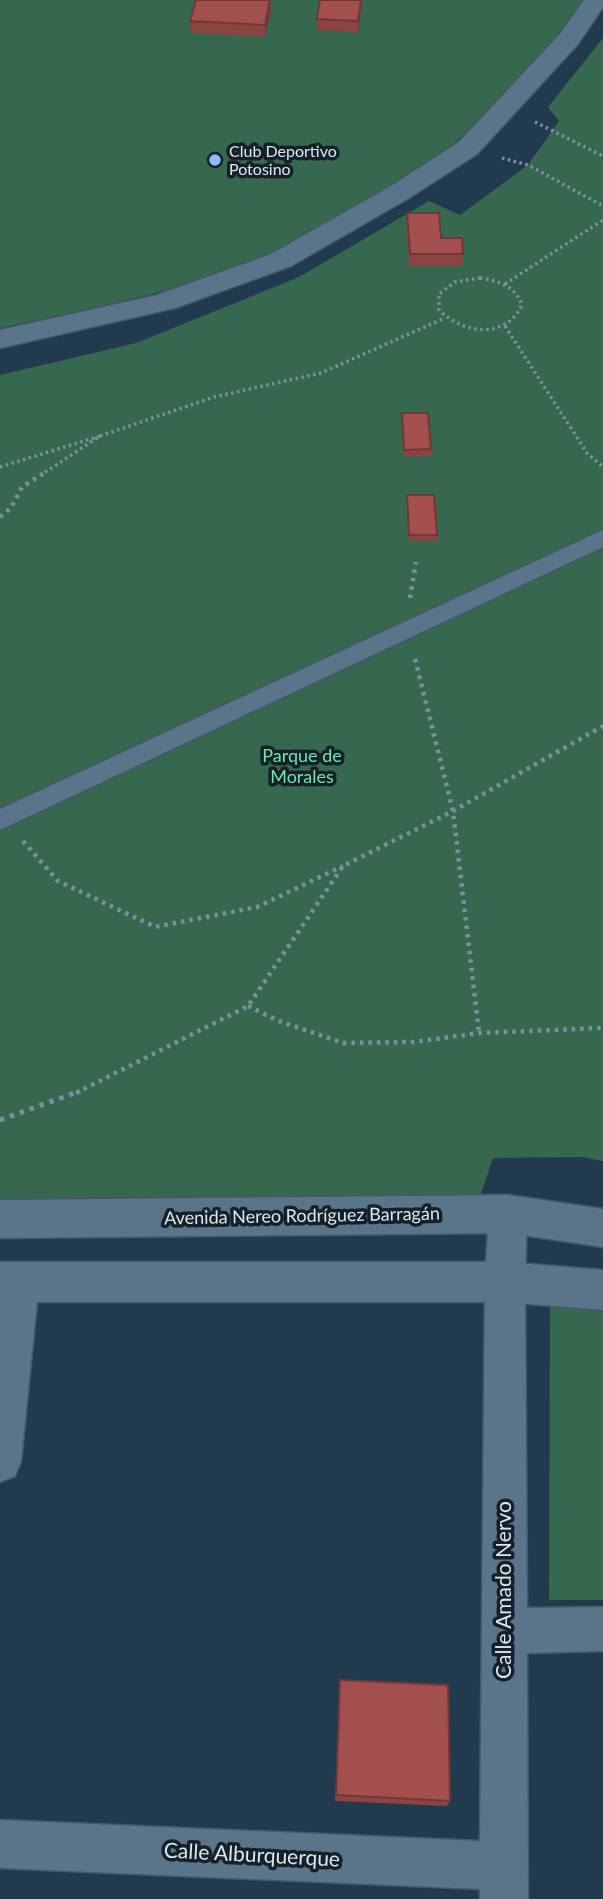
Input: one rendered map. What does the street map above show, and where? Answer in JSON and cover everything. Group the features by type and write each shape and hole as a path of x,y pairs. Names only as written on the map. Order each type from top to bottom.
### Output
{"street":[{"path":"0,339 165,302 281,260 400,192 468,148 506,110 569,38 597,0"},
{"path":"1,820 603,538"},
{"name":"Avenida Nereo Rodríguez Barragán","path":"0,1219 508,1214 603,1228"},
{"name":"Calle Amado Nervo","path":"504,1883 505,1282 508,1214"},
{"path":"0,1461 9,1282 505,1282 603,1290"},
{"path":"504,1631 603,1629"},
{"name":"Calle Alburquerque","path":"0,1844 504,1883"}],"path":[{"path":"506,110 603,156"},
{"path":"468,148 528,166 603,205"},
{"path":"505,284 603,220"},
{"path":"480,278 505,284 520,297 522,306 520,313 505,326 493,329 466,328 444,318 437,302 439,294 446,287 467,279 480,278"},
{"path":"0,467 214,397 321,373 444,318"},
{"path":"505,326 587,453 603,467"},
{"path":"0,517 11,508 22,487 100,436"},
{"path":"416,562 410,599 413,654 453,811 480,1033"},
{"path":"1,820 58,881 155,927 257,908 453,811 603,726"},
{"path":"0,1120 76,1093 248,1006 343,866"},
{"path":"248,1006 279,1021 343,1043 414,1042 480,1033 603,1028"}],"green space":[{"name":"Club Deportivo Potosino","path":"0,0 584,0 528,71 464,135 423,166 309,237 267,259 208,279 120,302 0,328"},
{"name":"Parque de Morales","path":"603,38 603,1161 583,1157 493,1158 480,1197 0,1201 0,375 136,343 299,277 429,201 460,215 528,165 559,121 548,107"},
{"path":"550,1298 603,1301 603,1600 549,1600"}],"building":[{"path":"196,0 270,0 265,25 190,21"},
{"path":"320,0 361,0 358,21 317,19"},
{"path":"407,213 439,213 441,238 462,238 463,254 410,254"},
{"path":"402,413 428,413 431,449 404,450"},
{"path":"407,495 434,495 437,535 409,535"},
{"path":"340,1680 448,1685 450,1801 336,1795"}],"place":[{"name":"Club Deportivo Potosino","path":"215,160"}]}
